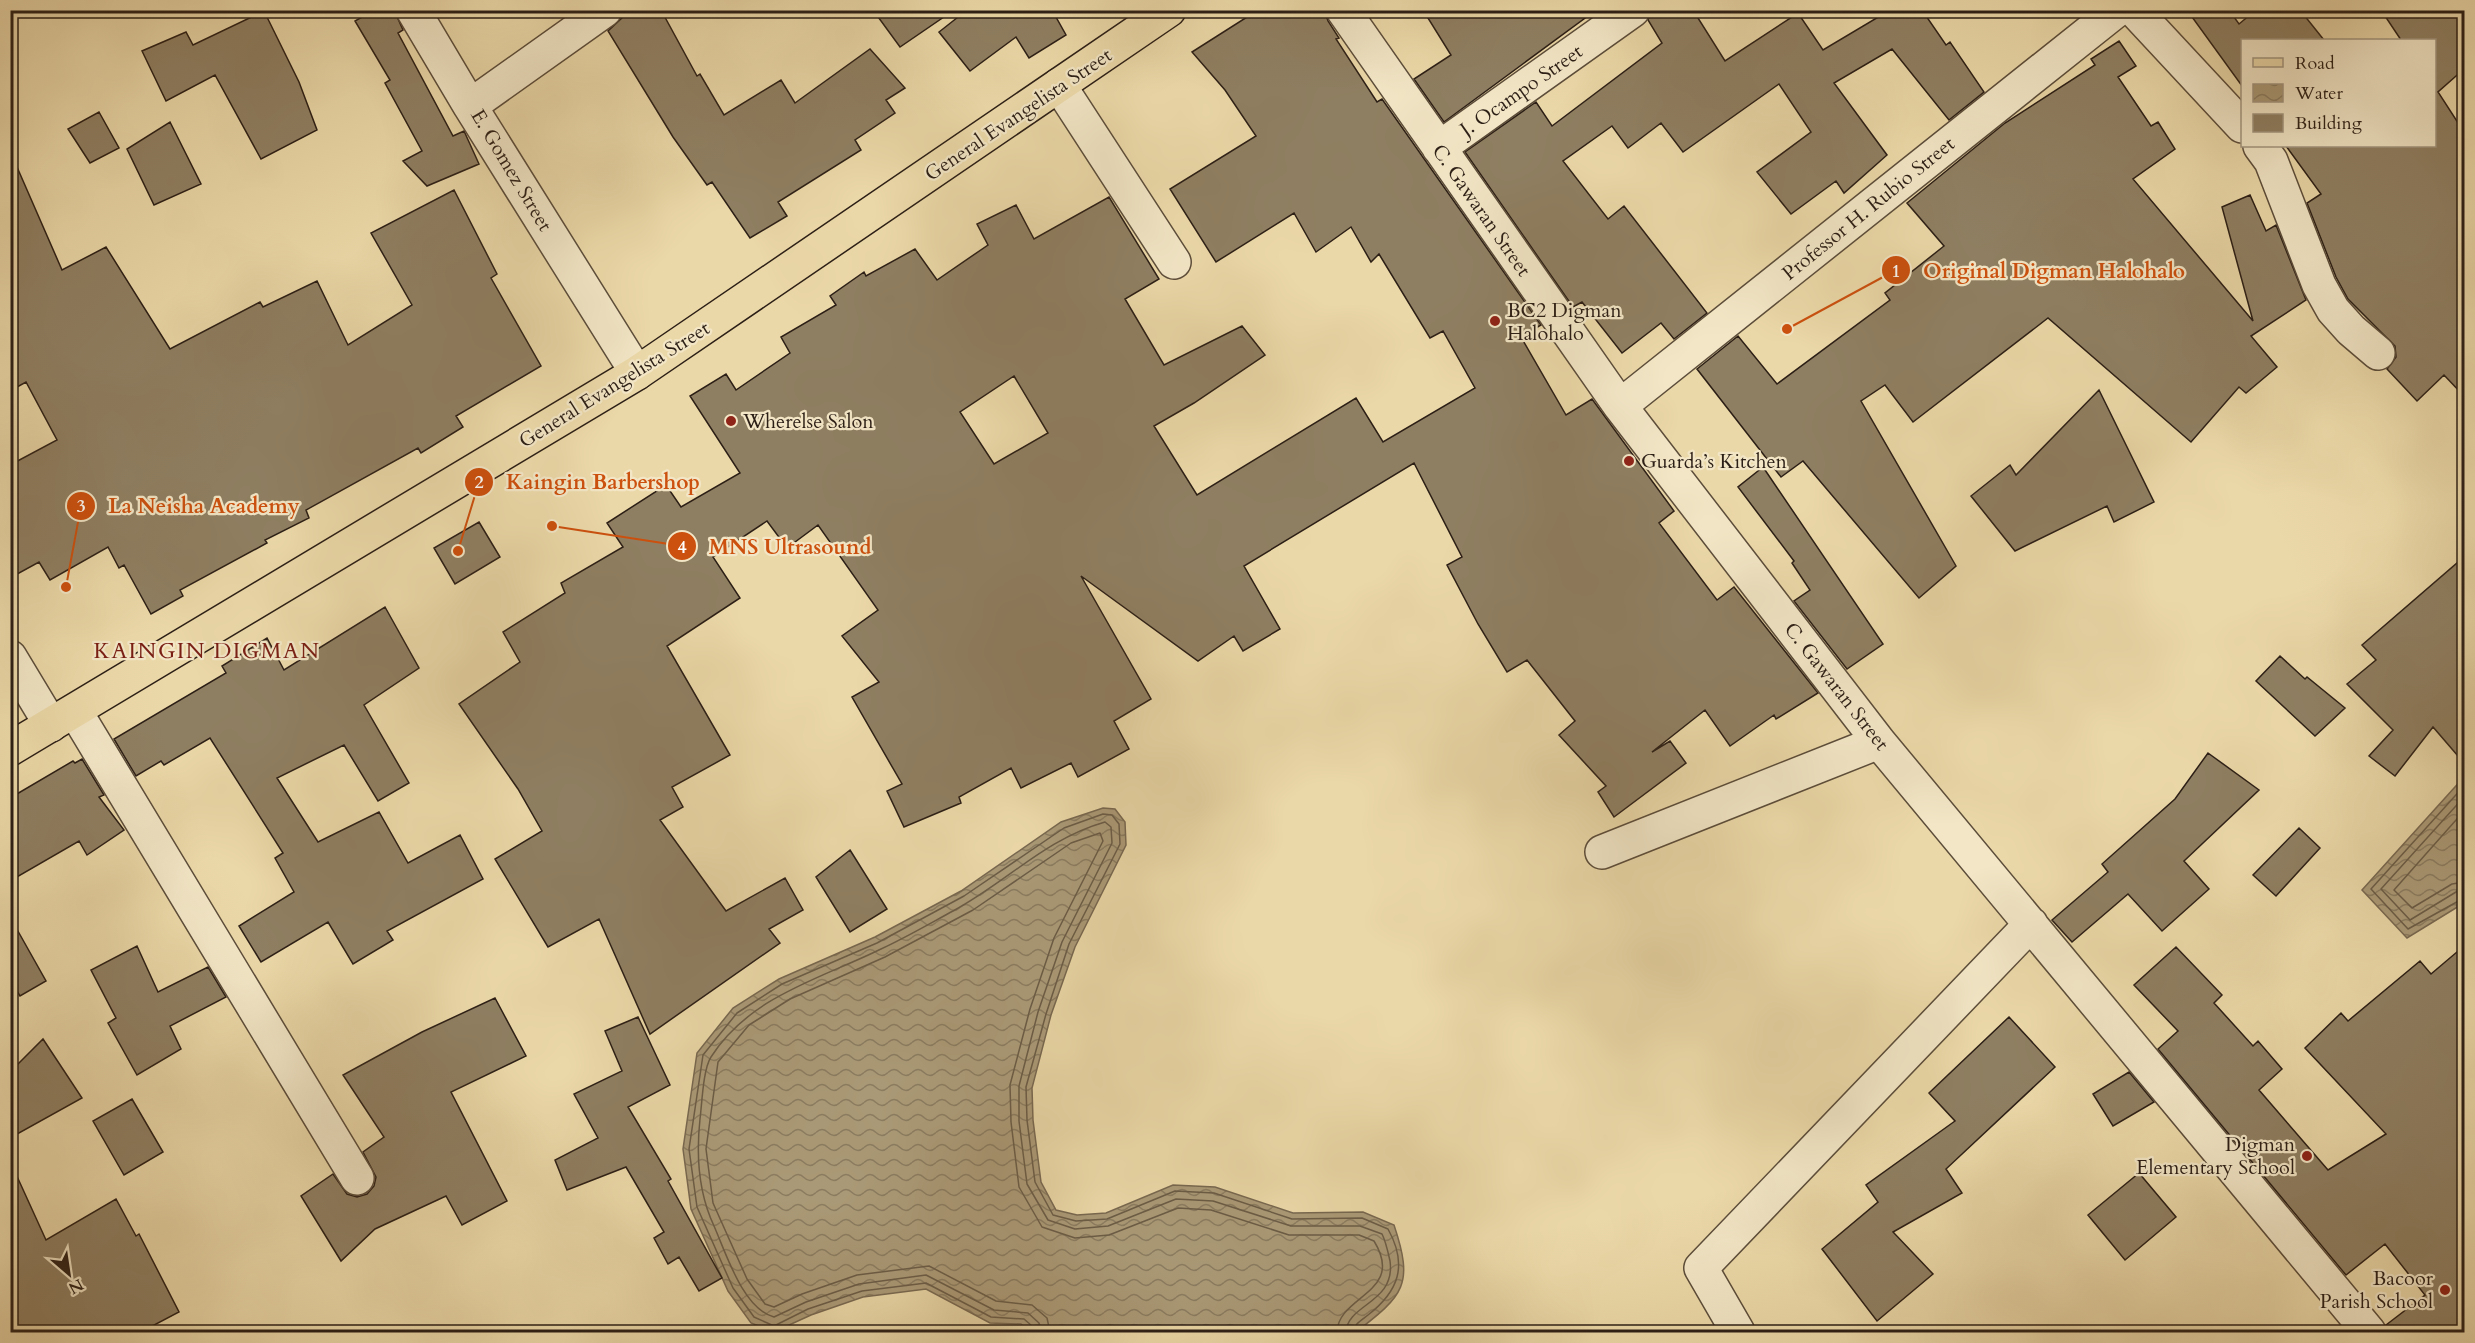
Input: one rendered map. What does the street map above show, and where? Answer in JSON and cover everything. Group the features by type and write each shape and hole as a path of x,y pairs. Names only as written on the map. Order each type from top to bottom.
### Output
{"main road":[{"name":"General Evangelista Street","path":"10,749 637,373 1169,10"}],"street":[{"path":"413,10 470,106"},
{"name":"E. Gomez Street","path":"604,10 470,106 637,373"},
{"name":"C. Gawaran Street","path":"1343,10 1620,406 1879,742 2368,1332"},
{"name":"J. Ocampo Street","path":"1439,148 1633,10"},
{"name":"Professor H. Rubio Street","path":"1620,406 2117,10"},
{"path":"2134,10 2241,125"},
{"path":"1059,86 1174,262"},
{"path":"2261,147 2271,161 2319,285 2333,310 2351,330 2378,353"},
{"path":"10,657 63,718 357,1178"},
{"path":"1602,852 1879,742"},
{"path":"1738,1332 1701,1268 2031,924"}],"water":[{"path":"2464,777 2464,903 2407,938 2362,890"},
{"path":"1103,808 1115,809 1125,822 1126,845 1075,947 1051,1015 1032,1088 1033,1120 1041,1182 1056,1210 1077,1215 1106,1213 1173,1185 1215,1187 1293,1213 1363,1212 1394,1225 1400,1245 1403,1275 1394,1298 1356,1332 1030,1332 1021,1324 990,1323 926,1289 863,1297 811,1315 774,1332 751,1323 728,1291 691,1209 683,1149 697,1053 733,1008 779,979 875,937 961,891 1061,822"}],"building":[{"path":"374,10 394,10 403,30 398,33 453,136 464,131 479,164 427,186 403,161 422,151 385,83 390,80 355,21"},
{"path":"623,10 661,10 697,76 700,74 724,115 781,80 795,103 870,49 905,88 886,100 895,113 855,140 861,150 778,202 787,216 750,238 712,182 707,185 673,137 608,31 622,18"},
{"path":"873,10 954,10 900,47"},
{"path":"967,10 1052,10 1066,35 1029,58 1016,37 970,71 939,32"},
{"path":"1258,10 1324,10 1339,38 1336,39 1377,102 1382,99 1541,325 1521,337 1566,415 1592,399 1674,511 1659,523 1717,600 1734,587 1818,693 1776,719 1774,715 1730,746 1705,710 1652,752 1670,741 1686,763 1614,817 1598,792 1606,786 1559,735 1575,721 1527,660 1507,672 1478,624 1447,565 1462,557 1414,463 1244,566 1280,629 1243,651 1234,636 1198,661 1081,576 1151,699 1114,721 1129,749 1078,777 1071,763 1021,788 1011,768 959,797 961,803 904,827 887,791 902,784 852,697 879,682 842,636 878,610 818,525 787,548 767,521 713,557 740,598 667,646 730,755 672,787 683,807 660,820 726,911 785,878 803,910 769,929 780,943 650,1034 599,919 548,947 495,859 542,831 518,789 459,704 520,662 503,632 565,593 561,583 623,547 607,523 666,485 681,507 740,473 690,396 726,374 736,390 790,353 781,337 836,305 830,296 864,272 866,276 915,249 937,280 988,245 977,224 1016,205 1034,239 1109,197 1159,279 1125,299 1164,365 1242,326 1265,355 1194,403 1154,426 1197,495 1356,398 1383,442 1475,388 1443,331 1430,338 1379,254 1371,262 1351,227 1316,252 1294,213 1216,262 1170,189 1256,136 1225,90 1192,52","holes":["1014,376 1048,433 994,464 960,412"]},
{"path":"1423,10 1596,10 1444,122 1414,79 1451,55"},
{"path":"1651,10 1693,10 1725,61 1798,13 1823,50 1890,10 1922,10 1946,45 1950,42 1984,92 1949,120 1892,49 1834,83 1887,155 1844,193 1836,181 1791,214 1757,172 1811,132 1779,84 1683,152 1661,123 1628,148 1612,126 1563,161 1608,219 1624,206 1707,313 1674,339 1661,323 1622,353 1582,302 1573,307 1465,152 1536,102 1552,126 1662,43 1648,20"},
{"path":"2187,10 2229,10 2239,24 2256,10 2300,10 2323,39 2241,39 2241,85"},
{"path":"2381,10 2464,10 2464,69 2438,92 2464,132 2464,396 2444,375 2417,401 2387,369 2396,357 2395,346 2348,299 2336,277 2307,203 2321,194 2287,147 2436,147 2436,39 2400,39"},
{"path":"264,11 299,82 317,130 261,159 215,75 166,101 142,51 186,32 193,45"},
{"path":"2119,41 2136,66 2118,77 2151,126 2158,122 2175,149 2133,179 2253,321 2222,207 2250,195 2266,231 2276,225 2306,300 2251,336 2277,367 2246,393 2239,387 2191,442 2048,318 1913,422 1885,385 1861,401 1956,566 1919,598 1803,461 1781,477 1697,369 1738,336 1777,384 1890,300 1885,293 1944,246 1907,203 2005,123 2095,65 2091,59"},
{"path":"99,112 119,148 90,163 68,129"},
{"path":"170,122 201,184 154,205 127,149"},
{"path":"10,151 62,270 106,247 170,349 260,302 263,307 317,281 348,345 412,305 371,233 454,190 497,274 491,278 541,366 456,416 463,427 421,453 418,448 306,510 309,518 265,540 267,543 180,590 183,596 151,614 124,565 119,568 108,547 50,580 39,562 10,578 10,465 57,440 26,382 10,391"},
{"path":"2099,390 2154,502 2114,522 2107,506 2015,551 1971,496 2010,465 2016,475"},
{"path":"1763,467 1883,644 1847,669 1794,601 1810,590 1792,563 1794,561 1738,487"},
{"path":"479,522 500,557 455,584 434,548"},
{"path":"2464,557 2464,763 2433,727 2395,776 2369,756 2393,730 2347,684 2376,660 2362,645"},
{"path":"385,607 419,668 364,705 409,783 378,801 344,745 277,778 318,842 379,812 408,863 460,835 483,879 387,931 393,940 353,964 328,922 261,962 239,926 294,892 275,858 283,853 210,738 164,765 161,761 136,776 114,739 226,673 222,666 267,638 284,670"},
{"path":"2280,656 2305,679 2307,677 2345,708 2315,736 2256,681"},
{"path":"2208,753 2259,790 2184,861 2209,889 2162,931 2128,894 2072,942 2052,920 2108,872 2102,864 2175,799"},
{"path":"82,759 104,795 99,797 124,830 87,855 79,841 10,881 10,798 73,761 75,763"},
{"path":"2299,828 2320,848 2276,896 2253,875"},
{"path":"850,850 887,909 850,932 816,877"},
{"path":"10,917 46,981 20,996 10,980"},
{"path":"137,946 158,992 208,967 226,997 170,1026 181,1049 137,1075 108,1023 116,1018 91,970"},
{"path":"2464,946 2464,1332 2387,1332 2386,1325 2425,1295 2385,1244 2346,1275 2158,1049 2178,1031 2134,985 2176,947 2222,995 2214,1003 2253,1046 2258,1041 2282,1069 2259,1090 2328,1170 2386,1134 2305,1048 2341,1013 2348,1021 2420,961 2431,974"},
{"path":"495,998 526,1056 451,1092 507,1201 462,1225 446,1196 375,1229 341,1261 301,1196 333,1174 347,1194 357,1197 367,1194 374,1186 376,1177 363,1152 384,1137 343,1075 422,1032"},
{"path":"638,1017 670,1085 628,1107 671,1179 668,1181 722,1278 699,1291 679,1257 668,1264 654,1238 664,1232 626,1167 567,1190 555,1160 598,1138 574,1094 622,1071 605,1031"},
{"path":"2009,1017 2055,1067 1946,1169 1962,1193 1893,1232 1933,1274 1877,1321 1822,1249 1878,1202 1866,1185 1955,1121 1929,1093"},
{"path":"43,1039 82,1098 10,1138 10,1072"},
{"path":"2129,1072 2154,1102 2113,1126 2093,1094"},
{"path":"132,1099 163,1152 124,1175 93,1121"},
{"path":"10,1161 46,1240 116,1199 136,1236 139,1234 179,1312 141,1332 10,1332"},
{"path":"2139,1173 2176,1217 2125,1260 2088,1215"}],"place":[{"name":"BC2 Digman Halohalo","path":"1495,321"},
{"name":"Original Digman Halohalo","path":"1787,329"},
{"name":"Wherelse Salon","path":"731,421"},
{"name":"Guarda’s Kitchen","path":"1629,461"},
{"name":"MNS Ultrasound","path":"552,526"},
{"name":"Kaingin Barbershop","path":"458,551"},
{"name":"La Neisha Academy","path":"66,587"},
{"name":"Digman Elementary School","path":"2307,1156"},
{"name":"Bacoor Parish School","path":"2445,1290"}],"district":[{"name":"KAINGIN DIGMAN","path":"207,650"}]}
